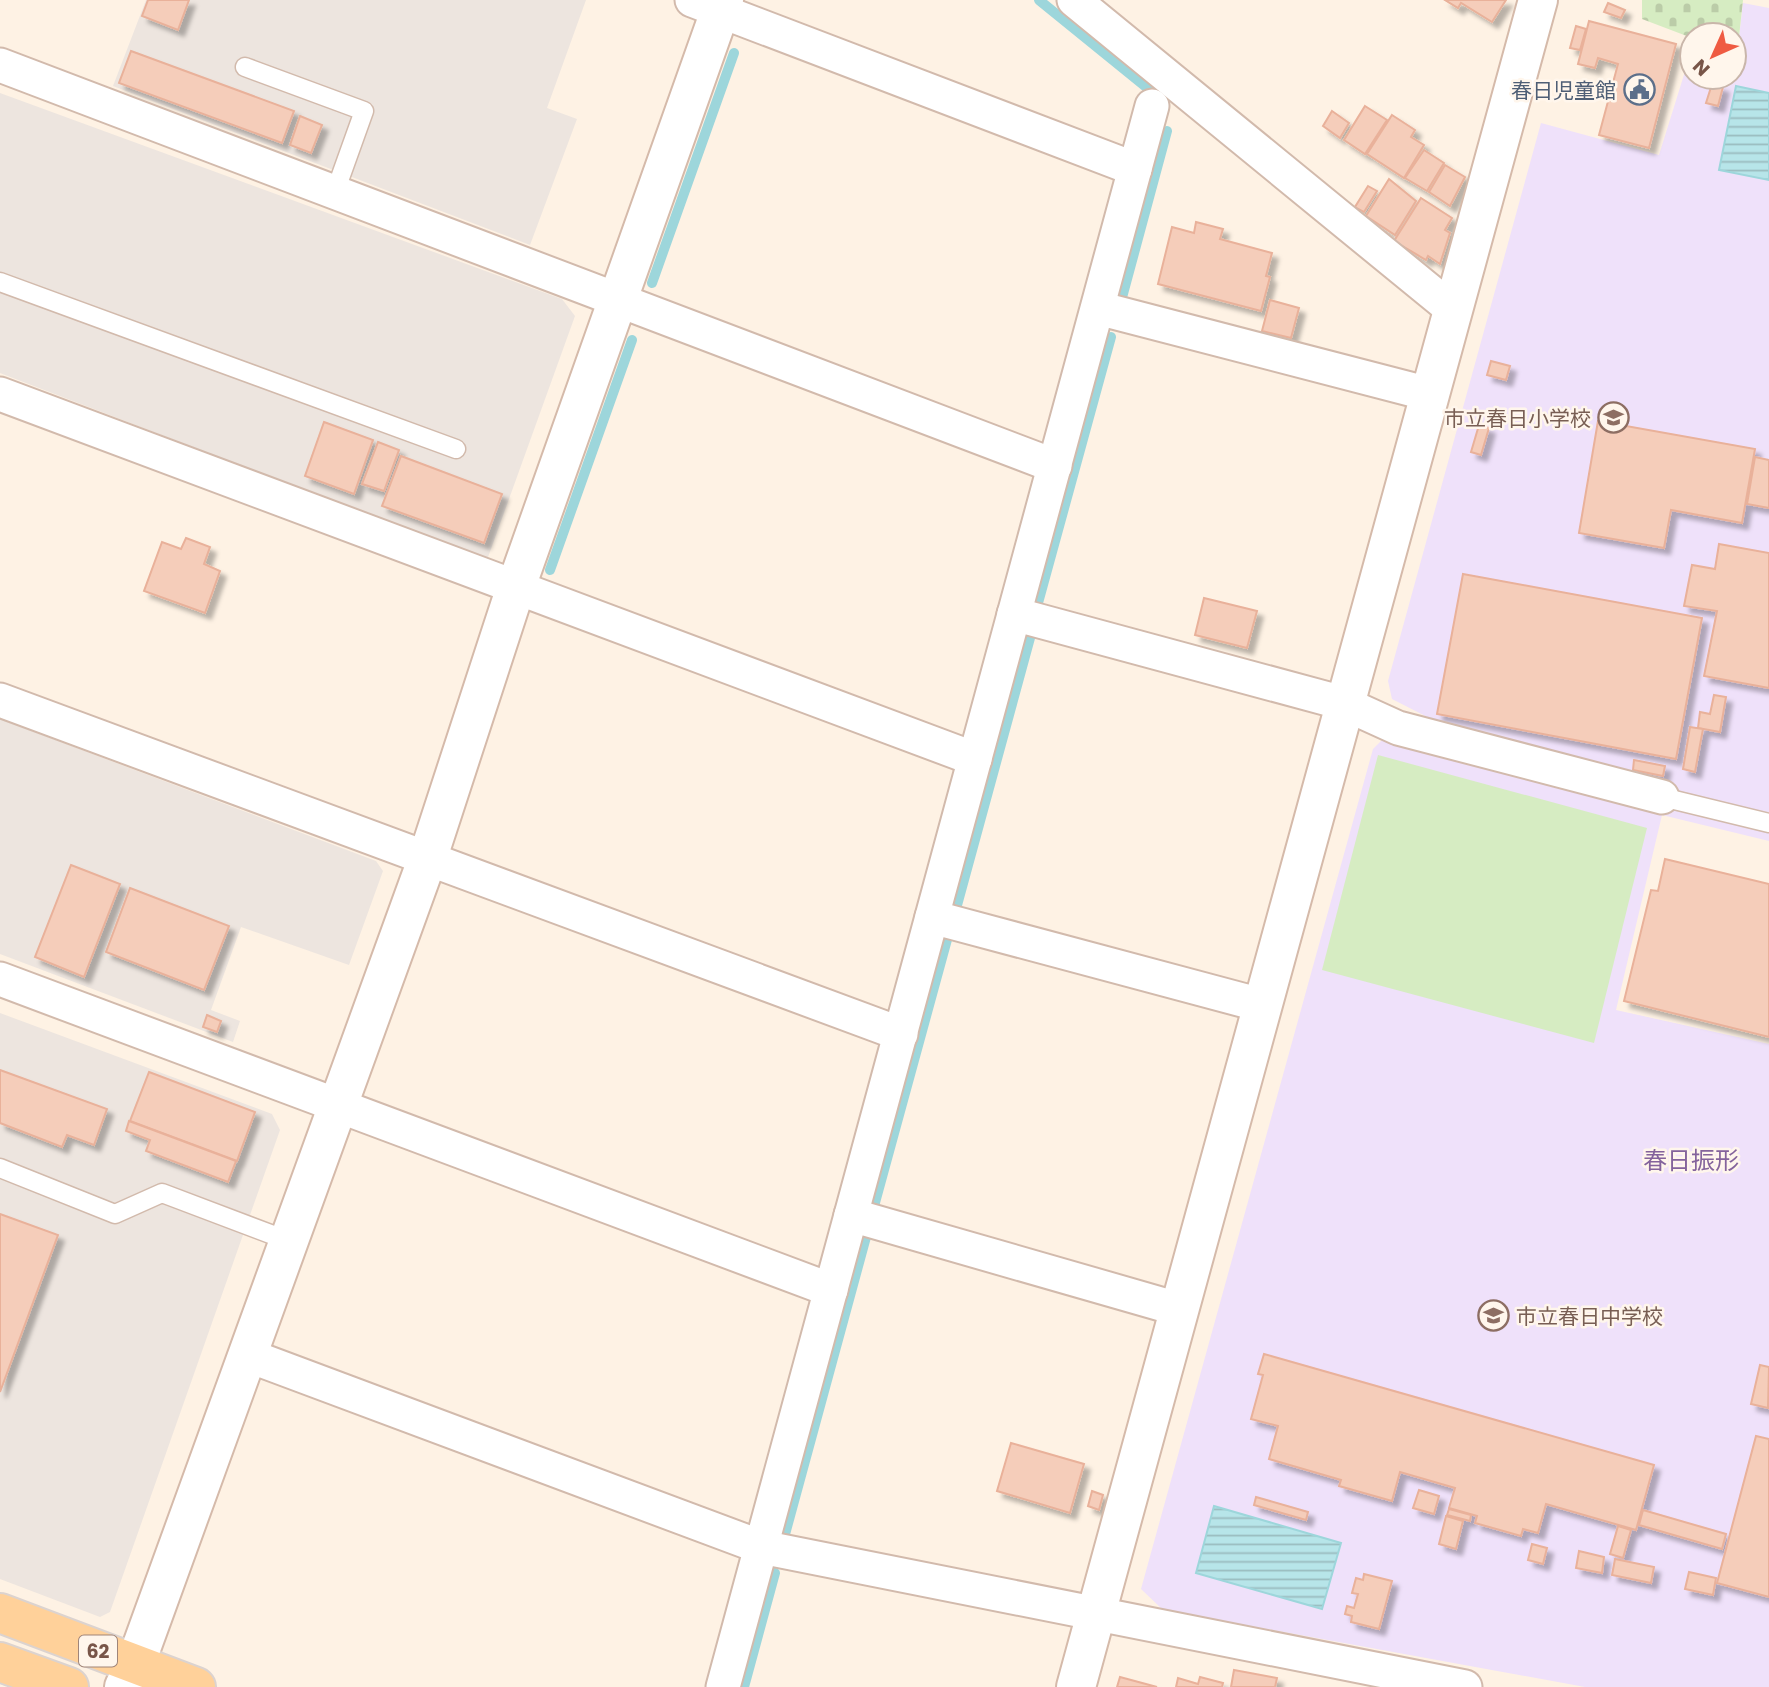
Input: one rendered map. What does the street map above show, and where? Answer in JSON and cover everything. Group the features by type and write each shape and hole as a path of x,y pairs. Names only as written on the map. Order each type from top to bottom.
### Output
{"main road":[{"name":"62","path":"0,1613 130,1676 196,1687"},
{"name":"62","path":"0,1662 69,1687"}],"street":[{"path":"1074,0 1452,310"},
{"path":"1076,1687 1343,703 1538,0"},
{"path":"130,1676 427,860 516,587 617,299 712,4 1135,169"},
{"path":"0,65 1055,466"},
{"path":"723,1687 1152,106"},
{"path":"1098,308 1429,394"},
{"path":"0,394 975,759"},
{"path":"1014,614 1343,703 1398,728 1662,797"},
{"path":"0,700 901,1034"},
{"path":"932,917 1261,1004"},
{"path":"0,979 831,1290"},
{"path":"851,1215 1178,1309"},
{"path":"247,1354 761,1547 1397,1681 1465,1687"}],"lane":[{"path":"245,67 364,111 335,192"},
{"path":"0,282 456,449"},
{"path":"1662,797 1769,823"},
{"path":"0,1168 115,1214 162,1193 289,1241"}],"shaded area":[{"path":"146,0 586,0 547,108 577,119 530,245 113,86"},
{"name":"市立春日小学校","path":"1743,3 1769,8 1769,841 1662,815 1670,782 1439,723 1392,699 1388,681 1541,123 1659,155 1679,91 1748,91 1748,21 1741,21"},
{"path":"0,93 562,299 575,316 487,560 0,373"},
{"path":"0,719 376,861 383,871 349,965 241,927 211,1010 240,1021 233,1042 0,954"},
{"name":"市立春日中学校","path":"1382,740 1662,815 1616,1010 1769,1044 1769,1687 1585,1687 1163,1610 1141,1589 1373,749"},
{"path":"0,1013 272,1114 280,1130 110,1612 100,1617 0,1579"}],"green space":[{"path":"1642,0 1743,0 1741,21 1678,21 1678,33 1642,19"},
{"path":"1378,755 1647,828 1594,1043 1322,970"}],"water":[{"path":"1748,89 1769,93 1769,180 1719,170 1735,91 1748,91"},
{"path":"1214,1506 1341,1543 1322,1609 1196,1573"}],"building":[{"path":"148,0 189,0 178,30 142,16"},
{"path":"1445,0 1506,0 1492,22 1461,3 1458,8"},
{"path":"1608,3 1625,10 1621,18 1604,12"},
{"path":"1589,21 1676,44 1649,148 1599,135 1618,64 1598,58 1595,68 1578,64"},
{"path":"1576,26 1586,29 1580,50 1570,48"},
{"path":"131,51 294,111 282,143 119,83"},
{"path":"1710,91 1722,91 1718,106 1706,103"},
{"path":"1365,106 1387,120 1365,154 1344,140"},
{"path":"1332,111 1349,123 1340,138 1323,126"},
{"path":"1392,115 1415,130 1411,137 1424,145 1404,178 1367,154"},
{"path":"300,116 322,125 311,153 290,145"},
{"path":"1424,150 1444,163 1427,191 1405,178"},
{"path":"1445,165 1465,177 1450,206 1429,192"},
{"path":"1389,179 1416,201 1395,235 1366,216"},
{"path":"1368,186 1377,191 1364,212 1355,207"},
{"path":"1421,198 1452,218 1445,230 1450,233 1440,264 1428,256 1426,260 1394,241"},
{"path":"1196,222 1223,229 1220,239 1272,253 1266,276 1270,277 1261,311 1158,284 1172,227 1194,233"},
{"path":"1270,300 1299,308 1291,338 1262,331"},
{"path":"1491,361 1510,366 1506,380 1487,375"},
{"path":"1598,421 1755,449 1742,523 1671,510 1664,548 1579,533"},
{"path":"324,422 373,440 354,494 305,476"},
{"path":"1479,425 1489,428 1481,455 1471,452"},
{"path":"378,442 399,450 384,491 362,484"},
{"path":"401,456 502,494 484,543 382,506"},
{"path":"1755,457 1769,460 1769,508 1747,504"},
{"path":"186,538 210,547 204,564 220,571 205,613 144,591 162,542 181,549"},
{"path":"1719,544 1769,553 1769,688 1704,676 1717,611 1684,606 1692,565 1715,569"},
{"path":"1463,574 1702,618 1676,759 1437,714"},
{"path":"1204,598 1257,611 1247,648 1195,635"},
{"path":"1714,695 1726,697 1720,732 1698,728 1700,712 1710,714"},
{"path":"1690,727 1703,729 1695,772 1683,769"},
{"path":"1634,760 1665,766 1663,776 1633,770"},
{"path":"1665,859 1769,884 1769,1037 1624,1001 1651,890 1658,891"},
{"path":"71,865 120,884 84,977 35,957"},
{"path":"130,888 229,926 204,990 106,952"},
{"path":"207,1015 221,1021 217,1032 203,1027"},
{"path":"0,1070 107,1109 94,1145 67,1135 62,1147 0,1123"},
{"path":"149,1072 255,1112 237,1161 130,1121"},
{"path":"129,1121 236,1161 228,1182 146,1151 150,1140 126,1131"},
{"path":"0,1214 58,1235 0,1392"},
{"path":"1264,1354 1654,1465 1636,1530 1546,1504 1538,1533 1523,1529 1521,1536 1475,1523 1477,1516 1449,1508 1455,1488 1400,1472 1392,1501 1339,1486 1341,1480 1269,1459 1278,1426 1251,1419 1263,1375 1258,1374"},
{"path":"1760,1365 1769,1367 1768,1408 1751,1404"},
{"path":"1756,1436 1769,1439 1769,1597 1717,1583"},
{"path":"1011,1443 1084,1464 1070,1513 997,1491"},
{"path":"1419,1490 1439,1496 1434,1514 1413,1508"},
{"path":"1092,1491 1103,1495 1099,1510 1088,1506"},
{"path":"1256,1497 1308,1512 1306,1520 1254,1505"},
{"path":"1449,1509 1471,1515 1470,1521 1447,1515"},
{"path":"1643,1510 1726,1534 1722,1549 1639,1525"},
{"path":"1446,1516 1463,1521 1456,1549 1439,1544"},
{"path":"1618,1526 1631,1530 1623,1558 1610,1554"},
{"path":"1532,1544 1547,1548 1543,1564 1528,1560"},
{"path":"1579,1551 1604,1557 1602,1573 1576,1568"},
{"path":"1615,1559 1654,1567 1651,1583 1612,1575"},
{"path":"1689,1572 1716,1578 1713,1595 1685,1589"},
{"path":"1364,1574 1392,1581 1379,1629 1351,1622 1352,1616 1345,1614 1347,1606 1354,1608 1358,1594 1352,1593 1356,1578 1363,1580"},
{"path":"1234,1670 1277,1678 1275,1687 1231,1687"},
{"path":"1120,1677 1157,1687 1117,1687"},
{"path":"1200,1677 1223,1683 1222,1687 1176,1687 1178,1678 1198,1684"}],"waterway":[{"path":"1039,0 1161,99"},
{"path":"652,283 734,53"},
{"path":"1120,305 1167,131"},
{"path":"1038,603 1111,337"},
{"path":"550,570 632,340"},
{"path":"956,909 1030,638"},
{"path":"873,1210 948,936"},
{"path":"784,1538 866,1237"},
{"path":"744,1687 775,1573"}],"place":[{"name":"春日児童館","path":"1639,90"},
{"name":"市立春日小学校","path":"1614,418"},
{"name":"市立春日中学校","path":"1493,1316"}],"district":[{"name":"春日振形","path":"1691,1160"}]}
